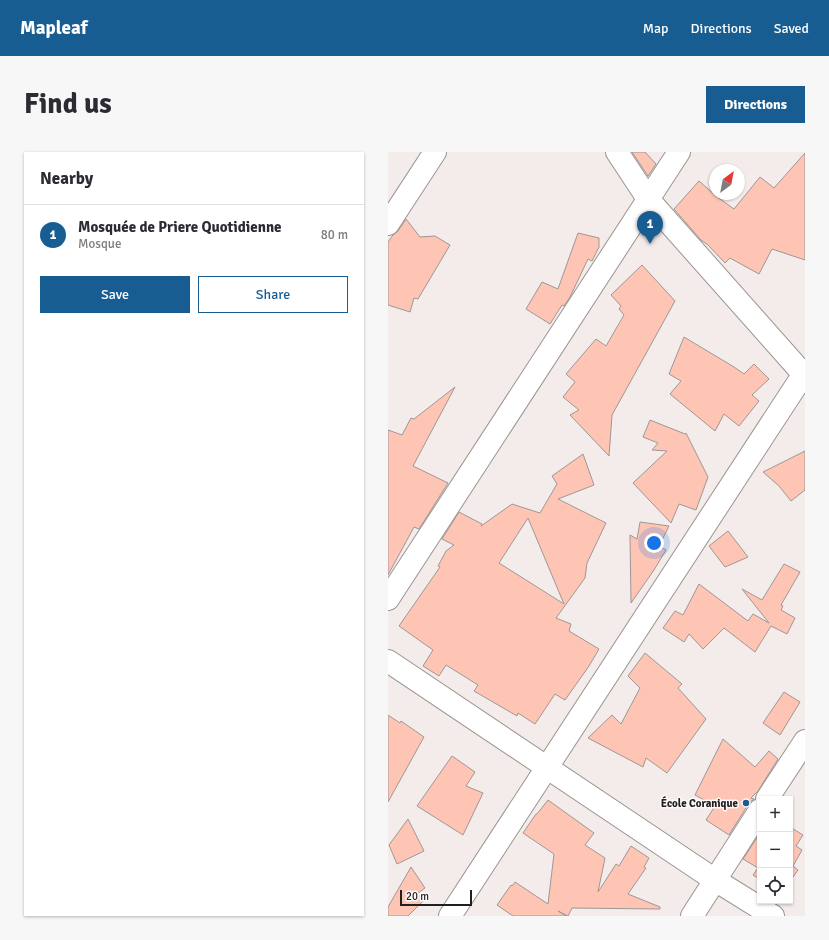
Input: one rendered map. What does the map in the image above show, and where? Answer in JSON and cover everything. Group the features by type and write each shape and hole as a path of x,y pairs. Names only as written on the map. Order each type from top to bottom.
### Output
{"street":[{"path":"388,224 435,152"},
{"path":"450,916 805,374 648,199 617,152"},
{"path":"388,599 679,152"},
{"path":"388,661 715,880 773,916"},
{"path":"769,796 805,740"},
{"path":"692,916 757,815"}],"building":[{"path":"632,152 645,152 656,164 648,176"},
{"path":"805,153 805,260 772,249 759,274 730,258 725,263 708,245 701,240 674,209 699,181 709,190 709,200 722,200 734,209 741,200 745,200 745,195 760,177 774,188"},
{"path":"406,219 420,237 435,236 450,245 418,299 414,298 410,312 388,305 388,242"},
{"path":"578,233 599,238 599,247 592,261 588,259 570,297 564,306 562,305 550,324 526,309 542,282 558,289"},
{"path":"642,265 675,301 612,415 609,456 570,415 579,410 563,397 575,382 566,374 596,339 606,346 624,315 619,309 621,306 611,295"},
{"path":"684,337 744,374 754,364 769,379 752,395 759,401 739,426 724,414 715,431 670,394 681,381 669,374"},
{"path":"455,387 413,466 448,483 419,529 414,527 388,575 388,430 402,435 411,418 414,419"},
{"path":"650,420 685,434 686,433 708,477 696,510 679,504 671,523 633,483 667,451 652,450 658,443 643,437"},
{"path":"805,451 805,490 791,501 779,486 763,472"},
{"path":"583,454 594,485 558,499 606,523 587,563 585,578 556,618 571,624 569,631 599,649 565,700 555,694 535,724 518,713 517,716 474,691 478,685 446,665 439,676 423,666 433,650 399,626 440,567 438,566 446,551 454,545 442,539 459,512 482,524 481,526 512,504 540,513 557,484 552,476","holes":["528,518 564,604 499,563"]},
{"path":"640,522 669,526 659,546 666,550 631,603 630,535 637,539"},
{"path":"728,531 748,557 725,567 709,546"},
{"path":"784,564 800,572 781,605 783,606 781,610 795,618 787,634 771,626 755,652 724,628 703,649 689,634 684,642 663,628 675,611 683,615 699,584 748,621 753,614 769,623 742,589 762,600"},
{"path":"645,653 682,684 678,688 706,719 667,773 646,758 643,767 588,738 612,715 621,724 640,688 628,676"},
{"path":"784,692 800,702 780,735 763,723"},
{"path":"388,715 400,723 401,721 424,737 388,802"},
{"path":"723,739 755,767 769,751 778,759 758,791 751,798 754,799 749,803 729,835 706,820 715,806 695,795"},
{"path":"452,756 475,772 466,786 483,793 463,835 417,806"},
{"path":"548,800 594,833 585,845 605,858 598,892 616,864 619,866 631,846 649,858 644,867 646,868 628,894 660,907 660,909 572,908 568,916 558,911 566,916 513,916 497,905 511,885 512,886 515,882 548,904 554,854 523,833"},
{"path":"408,819 424,851 397,864 389,845"},
{"path":"793,829 803,835 796,846 802,850 793,866"},
{"path":"757,838 757,867 743,859"},
{"path":"793,866 798,870 793,877"},
{"path":"411,867 425,888 417,894 424,900 408,916 388,916 388,907"},
{"path":"757,869 757,877 753,875"}],"place":[{"name":"Mosquée de Priere Quotidienne","path":"650,244"},
{"name":"École Coranique","path":"746,803"}]}
